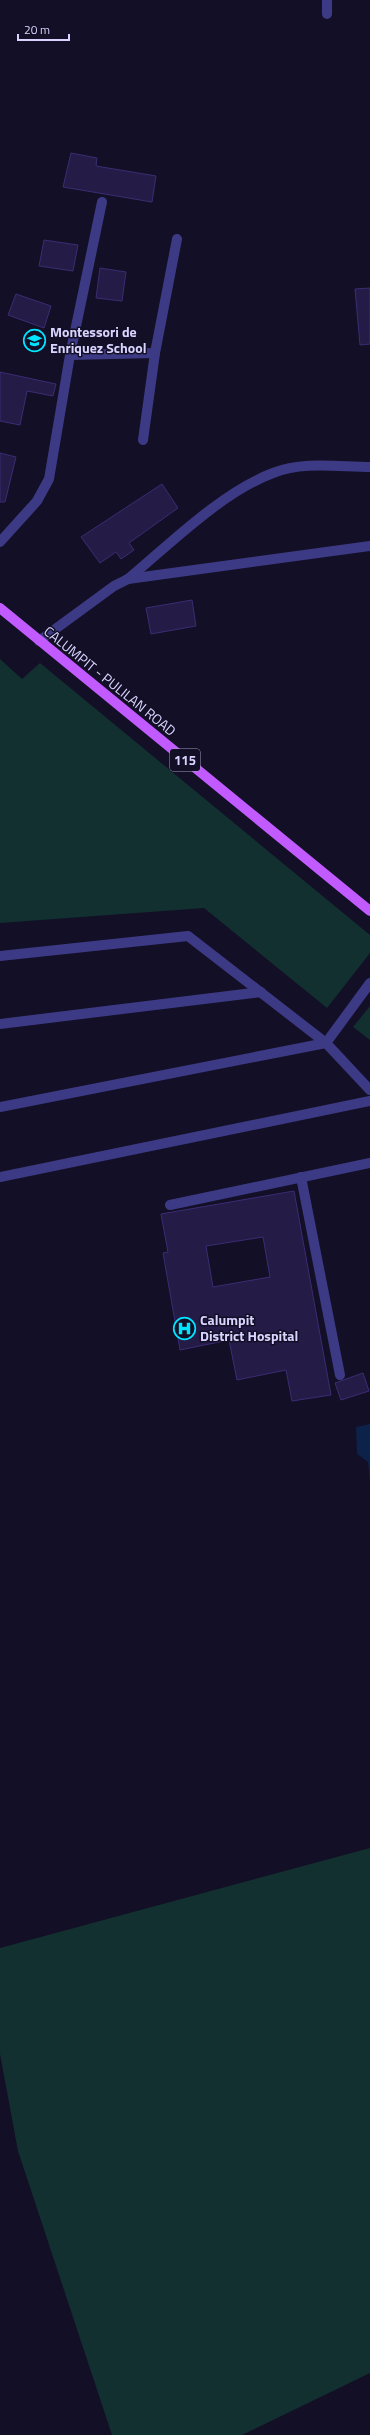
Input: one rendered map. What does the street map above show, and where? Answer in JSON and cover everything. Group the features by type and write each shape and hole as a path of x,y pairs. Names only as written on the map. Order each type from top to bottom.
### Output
{"main road":[{"name":"CALUMPIT - PULILAN ROAD","path":"0,608 370,911"}],"street":[{"path":"327,0 327,14"},
{"path":"0,542 37,501 49,479 70,355 102,202"},
{"path":"143,440 155,353 177,239"},
{"path":"70,355 155,353"},
{"path":"39,641 114,586 128,579 230,495 273,472 307,466 370,467"},
{"path":"128,579 370,546"},
{"path":"0,956 188,936 326,1043 370,1090"},
{"path":"0,1107 326,1043 370,984"},
{"path":"0,1024 261,992"},
{"path":"0,1177 370,1101"},
{"path":"170,1205 370,1163"},
{"path":"301,1177 340,1374"}],"green space":[{"path":"0,659 22,679 40,663 370,935 370,953 327,1008 204,908 0,923"},
{"path":"370,1006 370,1040 353,1027"},
{"path":"370,1848 370,2373 242,2435 112,2435 18,2151 0,2054 0,1948"}],"water":[{"path":"370,1424 370,1482 368,1462 357,1454 356,1427"}],"building":[{"path":"71,153 97,158 96,166 156,176 152,202 63,187"},
{"path":"44,240 78,245 73,271 39,266"},
{"path":"100,268 126,272 122,301 96,298"},
{"path":"370,288 370,344 360,345 355,289"},
{"path":"16,294 51,306 44,328 8,315"},
{"path":"0,372 56,384 53,396 27,391 20,425 0,421"},
{"path":"0,453 16,457 5,502 0,502"},
{"path":"162,484 178,508 129,543 134,550 121,559 116,552 100,563 81,537"},
{"path":"192,600 196,626 151,634 146,608"},
{"path":"294,1191 331,1395 292,1401 286,1370 237,1380 229,1340 180,1350 163,1253 168,1252 161,1214","holes":["263,1237 270,1277 213,1287 206,1246"]},
{"path":"363,1373 369,1391 341,1400 335,1383"}],"place":[{"name":"Montessori de Enriquez School","path":"34,340"},
{"name":"Calumpit District Hospital","path":"185,1328"}]}
